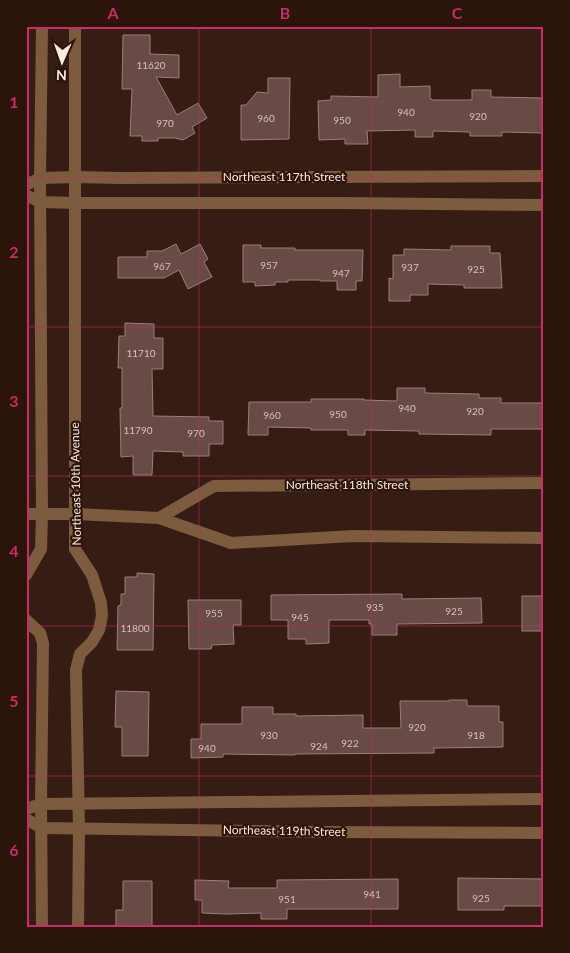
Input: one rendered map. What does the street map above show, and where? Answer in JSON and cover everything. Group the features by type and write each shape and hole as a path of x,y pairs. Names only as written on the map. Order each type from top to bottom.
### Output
{"street":[{"path":"26,575 41,549 40,178 42,26"},
{"name":"Northeast 10th Avenue","path":"75,26 75,549 92,575 101,603 102,616 99,630 92,642 80,654 76,670 79,803 78,927"},
{"name":"Northeast 117th Street","path":"26,185 40,178 76,177 544,176"},
{"path":"26,196 40,202 76,203 544,205"},
{"name":"Northeast 118th Street","path":"158,518 214,486 544,483"},
{"path":"26,514 76,514 158,518 231,544 353,536 544,538"},
{"path":"26,620 40,633 43,643 42,927"},
{"path":"26,809 41,804 79,803 544,799"},
{"name":"Northeast 119th Street","path":"26,819 42,828 79,829 544,833"}],"building":[{"path":"123,35 150,35 150,54 179,55 179,78 156,77 177,115 198,103 207,118 192,127 195,133 183,140 158,138 158,141 142,141 142,136 130,136 132,89 122,89"},
{"path":"400,74 400,87 430,86 430,99 432,100 472,100 472,90 491,90 491,97 544,98 544,133 502,132 502,136 470,136 470,132 433,131 433,137 415,137 415,130 367,131 368,144 345,144 345,139 319,140 318,101 331,100 331,96 378,97 378,75"},
{"path":"268,78 290,78 289,139 241,140 241,105 246,105 257,92 268,93"},
{"path":"176,244 181,254 200,244 208,259 204,262 212,277 188,289 179,270 164,278 118,278 118,257 147,257 147,251 162,251"},
{"path":"243,245 261,245 261,248 295,248 295,250 363,250 362,281 356,281 356,290 337,290 337,281 320,280 288,280 288,282 275,282 275,285 255,286 255,282 243,282"},
{"path":"451,246 490,246 490,253 500,253 502,288 464,288 464,285 428,284 428,295 410,295 410,301 389,301 389,278 393,279 393,255 404,255 404,249 451,250"},
{"path":"125,323 154,324 154,338 163,338 163,369 152,369 153,416 209,417 209,421 223,421 223,444 209,444 209,456 183,456 183,452 153,451 152,475 133,475 133,456 121,457 120,408 122,408 122,368 118,368 119,336 125,336"},
{"path":"397,388 425,388 425,393 479,394 479,398 501,398 501,403 544,403 544,429 491,429 491,435 419,434 419,431 365,430 365,435 348,435 348,430 268,427 268,435 248,435 249,402 311,402 311,399 397,401"},
{"path":"137,573 154,574 153,650 117,650 118,606 121,605 121,594 125,594 125,577 137,577"},
{"path":"402,594 402,599 481,598 482,623 397,624 397,635 372,635 372,624 369,624 369,620 329,620 329,643 306,644 306,639 288,639 288,620 271,620 271,595"},
{"path":"522,596 544,596 544,631 522,631"},
{"path":"188,600 241,600 241,625 233,625 234,644 212,645 211,649 189,649"},
{"path":"116,691 149,692 148,756 122,756 122,727 115,727"},
{"path":"467,700 467,706 499,706 499,722 503,722 503,747 434,748 434,753 223,754 223,757 191,758 191,739 201,739 201,724 242,724 242,707 273,707 273,714 296,714 296,716 363,715 363,728 401,728 400,701"},
{"path":"458,878 544,879 544,906 504,906 504,910 458,910"},
{"path":"398,879 398,909 287,909 287,919 261,919 261,913 202,913 202,900 195,900 195,880 229,881 228,888 277,888 277,880"},
{"path":"123,881 152,881 152,927 116,927 116,910 123,910"}]}
